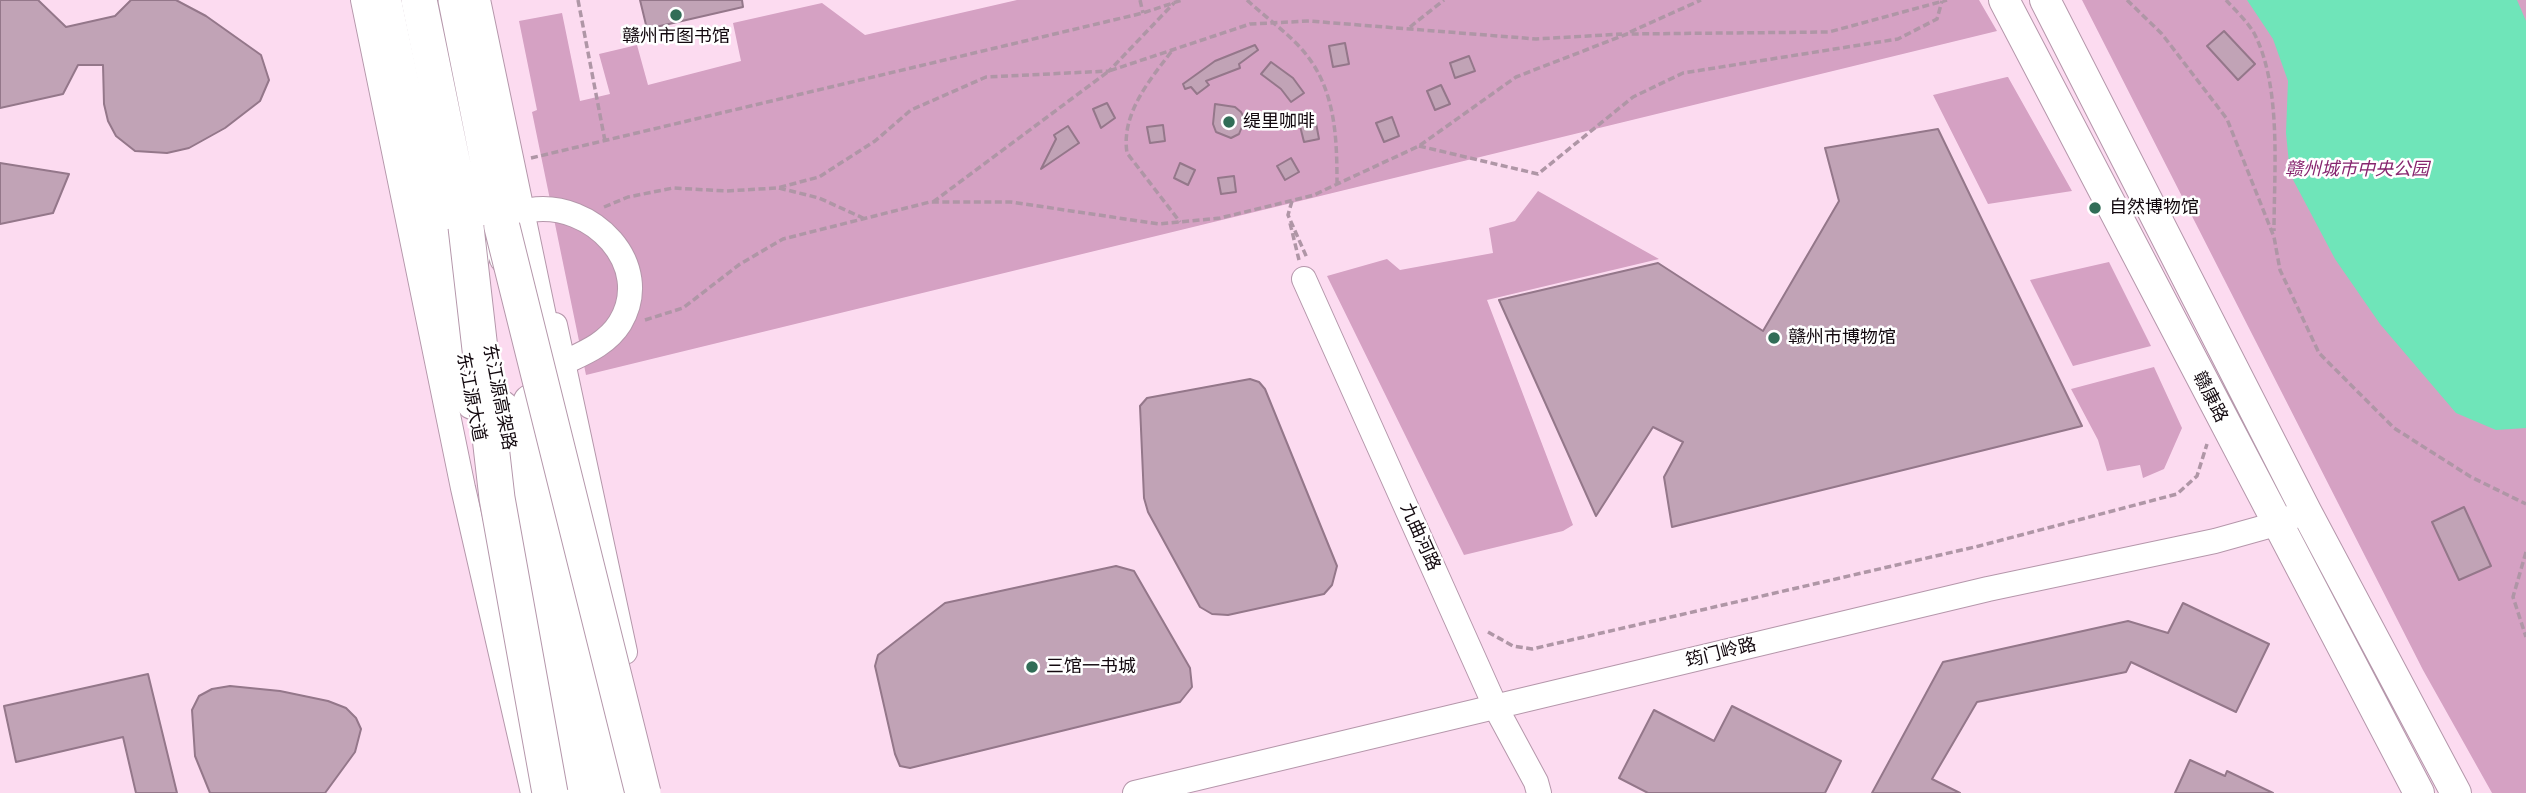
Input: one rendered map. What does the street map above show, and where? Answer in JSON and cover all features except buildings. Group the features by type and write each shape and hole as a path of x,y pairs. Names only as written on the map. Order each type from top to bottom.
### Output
{"highway":[{"name":"东江源高架路","path":"419,0 580,793"},
{"name":"东江源高架路","path":"456,0 516,219 545,482 610,793"},
{"path":"516,219 643,793"},
{"path":"466,227 497,498 550,793"}],"main road":[{"name":"东江源大道","path":"386,0 556,793"},
{"path":"475,0 531,259 635,793"},
{"name":"赣康路","path":"2004,0 2418,793"},
{"name":"赣康路","path":"2045,0 2306,511 2456,793"}],"street":[{"path":"363,0 463,488 533,793"},
{"path":"488,0 520,160 516,219 563,363 655,793"},
{"path":"516,219 544,208 579,216 606,233 623,256 630,292 620,323 595,349 563,363"},
{"name":"九曲河路","path":"1307,272 1496,708 1536,782 1539,793"},
{"name":"筠门岭路","path":"1135,793 1988,589 2215,541 2276,524 2306,511"}],"path":[{"path":"578,0 605,141"},
{"path":"1140,0 1143,13"},
{"path":"520,160 1143,13 1182,0"},
{"path":"1247,0 1296,43 1322,77 1332,106 1337,141 1336,184"},
{"path":"1410,27 1444,0"},
{"path":"613,330 683,308 740,264 783,239 932,202 1011,202 1159,224 1220,218 1292,201 1419,146 1516,76 1627,34 1701,0"},
{"path":"2127,0 2162,34 2227,119 2274,237"},
{"path":"2226,0 2253,31 2264,59 2274,135 2274,237 2280,270 2319,354 2394,428 2470,477 2526,504"},
{"path":"932,202 1109,71 1176,1"},
{"path":"579,216 628,197 673,188 726,191 776,188 819,177 874,141 911,110 986,77 1109,71 1250,24 1309,21 1536,39 1627,34 1829,32 1944,1"},
{"path":"1419,146 1538,174 1633,97 1683,73 1898,39 1937,19 1944,1"},
{"path":"1172,50 1144,88 1132,113 1125,140 1127,153 1180,222"},
{"path":"776,188 819,198 865,219"},
{"path":"1292,201 1288,215 1307,272"},
{"path":"1288,215 1307,272"},
{"path":"1478,624 1513,646 1532,649 1979,546 2177,494 2190,485"},
{"path":"2526,552 2513,597 2526,637"}],"green space":[{"path":"1017,0 1979,0 1997,31 586,375 532,112 537,110 519,21 562,13 580,101 610,94 599,54 637,45 648,85 741,61 733,23 822,3 865,35"},
{"name":"赣州城市中央公园","path":"2082,0 2526,0 2526,793 2492,793 2423,670"},
{"path":"2008,77 2072,191 1988,204 1933,95"},
{"path":"1538,191 1659,259 1487,300 1573,525 1563,531 1464,555 1327,276 1387,259 1400,270 1493,253 1489,228 1515,221"},
{"path":"2109,262 2151,346 2073,366 2030,280"},
{"path":"2154,367 2182,428 2164,469 2143,478 2140,465 2107,471 2098,440 2071,389"}],"shaded area":[{"path":"2247,0 2517,0 2526,21 2526,428 2496,430 2456,413 2380,324 2335,259 2290,174 2286,133 2288,81 2273,39"}],"place":[{"name":"赣州市图书馆","path":"676,15"},
{"name":"缇里咖啡","path":"1229,122"},
{"name":"自然博物馆","path":"2095,208"},
{"name":"赣州市博物馆","path":"1774,338"},
{"name":"三馆一书城","path":"1032,667"}]}
